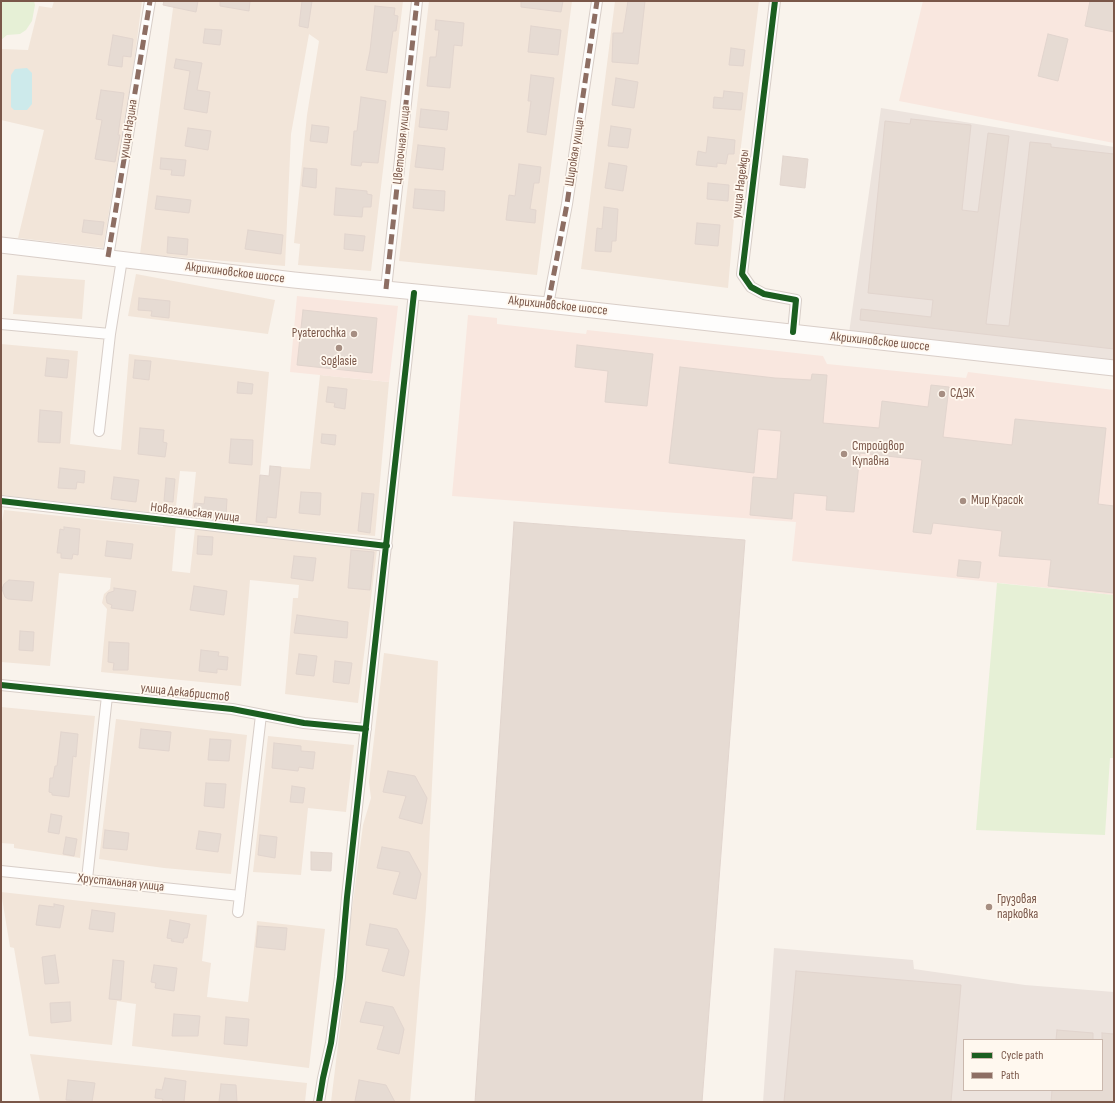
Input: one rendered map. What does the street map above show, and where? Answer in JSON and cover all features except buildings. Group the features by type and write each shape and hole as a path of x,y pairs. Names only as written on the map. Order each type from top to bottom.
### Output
{"main road":[{"name":"Акрихиновское шоссе","path":"1,245 414,293 548,305 1114,368"}],"street":[{"name":"улица Назина","path":"99,430 110,334 115,258 150,1"},
{"name":"Цветочная улица","path":"386,289 417,1"},
{"name":"Широкая улица","path":"548,305 567,204 597,1"},
{"name":"улица Надежды","path":"775,1 742,274 751,287 764,294 796,300 793,332"},
{"path":"319,1102 331,1043 340,977 414,293"},
{"path":"1,324 110,334"},
{"name":"Новогальская улица","path":"1,501 386,546"},
{"name":"улица Декабристов","path":"1,685 232,709 304,723 366,730"},
{"path":"87,880 107,696"},
{"path":"238,912 261,715"},
{"name":"Хрустальная улица","path":"1,871 240,896"}],"shaded area":[{"path":"54,1 142,1 134,63 103,248 18,238 44,130 1,120 1,49 28,50 39,6 52,8"},
{"path":"174,1 403,1 371,271 298,265 300,244 294,243 307,115 319,41 309,34 291,134 285,266 140,254"},
{"path":"429,1 572,1 537,275 399,261"},
{"path":"615,1 759,1 739,162 728,288 581,269"},
{"path":"923,1 1114,1 1114,143 899,101"},
{"path":"881,108 1114,147 1114,363 849,333"},
{"path":"136,274 275,300 268,334 128,316"},
{"path":"17,275 85,280 82,319 13,314"},
{"path":"297,296 398,306 389,382 290,372"},
{"path":"468,315 497,318 497,324 586,334 587,330 823,356 827,364 966,378 968,372 1114,390 1114,595 792,561 796,522 452,496"},
{"path":"1,344 78,351 70,444 121,450 129,354 269,372 260,475 269,476 270,466 310,469 320,375 389,382 375,536 191,520 196,472 180,471 175,515 1,495"},
{"path":"4,510 163,527 163,524 176,525 172,571 190,573 195,529 377,550 358,703 285,694 293,598 298,598 299,585 250,580 241,686 101,672 107,609 102,603 104,594 110,589 111,578 59,573 50,666 1,662 1,528"},
{"path":"384,653 438,661 426,909 410,1102 331,1102 343,1004 351,917 363,825 371,798 369,782"},
{"path":"1,707 95,716 80,858 14,848 14,844 1,843"},
{"path":"116,719 247,735 231,874 164,868 99,859"},
{"path":"268,736 354,745 346,812 308,808 301,875 253,872"},
{"path":"1,892 207,915 202,961 211,963 207,997 248,1002 257,921 325,929 309,1068 132,1046 136,1004 117,1001 112,1045 29,1036 14,948 10,947"},
{"path":"774,948 913,960 914,969 1025,985 1114,992 1114,1102 763,1102"},
{"path":"30,1054 307,1083 305,1102 40,1102"}],"green space":[{"path":"1,1 34,1 35,5 32,21 26,30 20,34 7,35 1,40"},
{"path":"997,583 1114,595 1114,758 1110,758 1105,835 976,830"}],"water":[{"path":"27,68 32,73 32,104 27,110 14,110 11,107 11,75 15,69"}],"marked path":[{"path":"108,257 150,1"},
{"path":"386,289 417,1"},
{"path":"548,305 567,204 597,1"}],"cycle path":[{"path":"775,1 742,274 751,287 764,294 796,300 793,332"},
{"path":"319,1102 331,1043 340,977 347,897 414,293"},
{"path":"1,501 387,546"},
{"path":"1,685 232,709 304,723 366,729"}],"place":[{"name":"Pyaterochka","path":"354,334"},
{"name":"Soglasie","path":"339,348"},
{"name":"СДЭК","path":"942,394"},
{"name":"Стройдвор Купавна","path":"844,454"},
{"name":"Мир Красок","path":"963,501"},
{"name":"Грузовая парковка","path":"989,907"}]}
